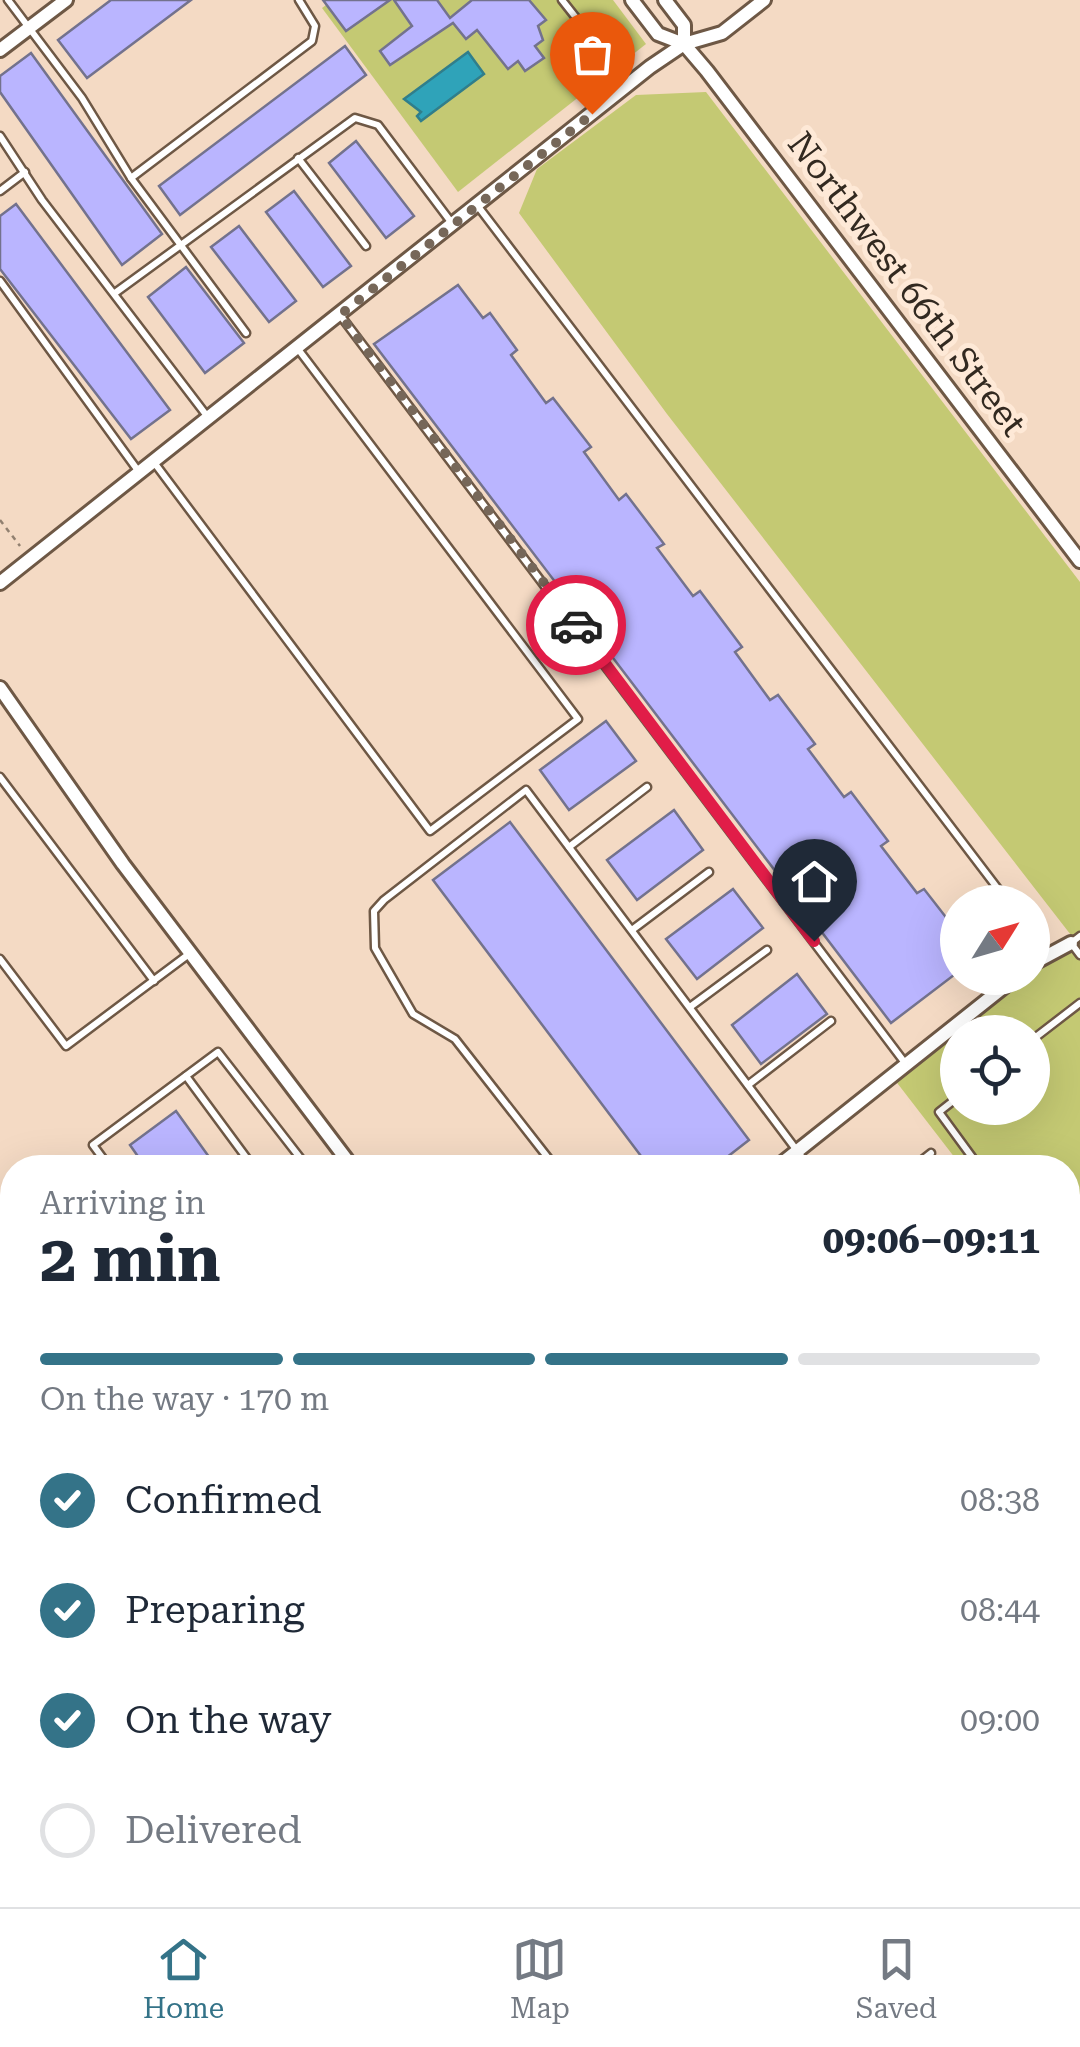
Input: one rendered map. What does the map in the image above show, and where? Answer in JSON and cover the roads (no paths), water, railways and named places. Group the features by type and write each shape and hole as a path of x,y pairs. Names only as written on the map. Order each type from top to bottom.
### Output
{"street":[{"path":"0,50 66,0"},
{"name":"Northwest 66th Street","path":"632,0 658,34 684,44 1080,561"},
{"name":"Northwest 66th Street","path":"665,0 684,26 684,44"},
{"path":"0,582 684,44 722,33 764,0"},
{"path":"0,688 339,1155"},
{"path":"1050,951 1077,944"},
{"path":"791,1155 994,995"}],"lane":[{"path":"8,0 82,98 131,178 181,248 246,332"},
{"path":"131,178 312,41 315,26 299,0"},
{"path":"562,0 603,52"},
{"path":"116,293 351,119 370,119 453,225"},
{"path":"0,136 208,418"},
{"path":"298,158 366,246"},
{"path":"0,191 25,172"},
{"path":"477,205 995,885"},
{"path":"0,281 139,472"},
{"path":"340,315 906,1064"},
{"path":"153,461 430,832 578,719 298,348"},
{"path":"0,776 154,980"},
{"path":"569,847 648,787"},
{"path":"546,1155 455,1038 413,1014 375,948 372,926 374,911 384,900 526,790 799,1155"},
{"path":"632,930 709,872"},
{"path":"690,1006 767,950"},
{"path":"0,960 66,1046 190,953"},
{"path":"1050,1026 1080,1003"},
{"path":"748,1085 831,1021"},
{"path":"100,1155 93,1146 218,1052 298,1155"},
{"path":"186,1076 244,1155"},
{"path":"948,1125 970,1155"}],"water":[{"path":"468,52 484,74 421,121 417,116 421,112 404,99"}]}
